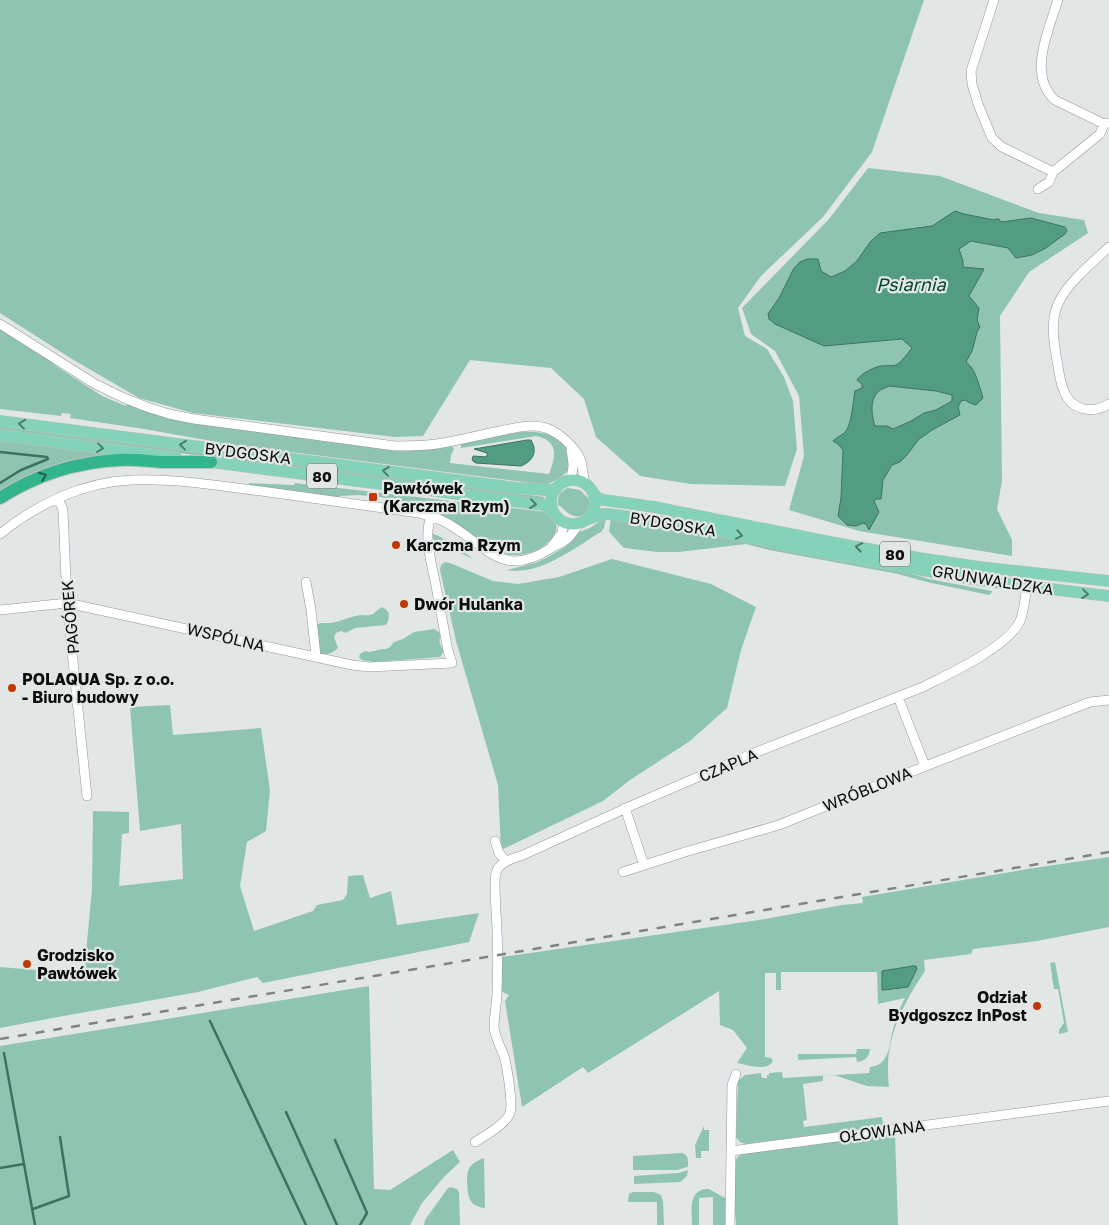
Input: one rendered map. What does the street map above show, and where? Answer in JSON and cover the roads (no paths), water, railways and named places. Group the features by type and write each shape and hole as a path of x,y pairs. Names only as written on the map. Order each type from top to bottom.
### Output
{"highway":[{"path":"0,498 22,485 46,475 93,462 120,460 211,462"}],"main road":[{"name":"BYDGOSKA","path":"0,421 518,488 556,489"},
{"name":"80","path":"0,434 211,462"},
{"name":"BYDGOSKA","path":"211,462 544,505 554,512"},
{"path":"554,512 552,500 556,489 564,482 574,480 585,484"},
{"name":"80","path":"585,484 593,493"},
{"name":"BYDGOSKA","path":"593,493 598,498 604,500 654,507 761,534"},
{"path":"584,521 595,507 593,493"},
{"name":"80","path":"554,512 558,518 569,524 584,521"},
{"name":"BYDGOSKA","path":"584,521 603,514 609,514 761,534"},
{"name":"GRUNWALDZKA","path":"761,534 979,567 1109,581"},
{"name":"GRUNWALDZKA","path":"761,534 984,581 1109,596"}],"street":[{"path":"994,0 971,71 972,84 978,104 992,138 1002,147 1053,172"},
{"path":"1038,189 1048,182 1053,172 1100,134 1107,123 1055,100 1050,96 1044,83 1041,66 1042,54 1058,0"},
{"path":"1109,247 1067,289 1058,304 1054,322 1054,342 1060,379 1068,399 1080,408 1087,410 1100,409 1109,404"},
{"path":"0,324 95,384 147,407 194,420 402,446 436,444 514,428 542,426 558,434 576,453 581,462 585,484"},
{"path":"569,481 574,463 571,447"},
{"path":"0,534 29,513 75,491 118,481 132,480 183,481 419,513 445,522 486,551 510,561 520,561 543,554 567,539 584,521"},
{"name":"PAGÓREK","path":"58,498 63,510 67,602 87,796"},
{"name":"WSPÓLNA","path":"0,610 67,602 352,665 369,667 452,663 448,651 430,549 428,524 431,516"},
{"path":"551,549 562,532 564,522"},
{"name":"CZAPLA","path":"506,861 749,755 923,687 950,674 1002,642 1014,631 1021,618 1028,572"},
{"path":"306,582 316,656"},
{"path":"898,697 925,766"},
{"name":"WRÓBLOWA","path":"623,872 779,825 1090,702 1109,700"},
{"path":"625,808 644,865"},
{"path":"475,1142 502,1124 508,1118 511,1109 504,1056 497,1041 494,1027 497,994 498,934 495,897 496,874 506,861 499,853 495,840"},
{"path":"730,1225 732,1085 736,1074"},
{"name":"OŁOWIANA","path":"731,1151 1109,1101"}],"water":[{"name":"Psiarnia","path":"955,211 994,220 999,219 1001,222 1031,218 1065,227 1067,231 1046,248 1032,255 1016,258 1008,248 971,241 959,249 963,267 984,269 969,296 979,308 977,320 980,327 966,362 975,373 983,398 976,405 965,400 961,401 958,407 960,415 919,439 900,462 892,465 883,480 881,499 874,501 879,512 869,530 866,524 863,523 856,526 847,525 838,516 841,498 843,450 833,441 845,432 848,427 855,391 862,388 862,384 857,380 876,367 898,364 912,348 902,339 824,346 775,324 769,319 768,314 779,298 794,268 800,262 807,259 818,259 821,271 831,277 845,271 857,261 870,242 880,233 932,226","holes":["889,386 936,391 952,395 952,401 893,429 887,426 875,426 872,404 880,390"]},
{"path":"531,440 534,452 529,462 521,466 476,463 472,460 473,456 487,457 487,453 474,449"},
{"path":"916,966 917,969 908,987 882,990 882,971"}],"waterway":[{"path":"0,452 47,457 48,459 21,470 0,483"},
{"path":"210,1021 306,1225"},
{"path":"4,1053 35,1225"},
{"path":"286,1112 337,1225"},
{"path":"33,1209 69,1196 60,1137"},
{"path":"335,1140 367,1213 360,1225"},
{"path":"0,1168 24,1164"}],"railway":[{"path":"0,1039 1109,852"}],"place":[{"name":"Pawłówek (Karczma Rzym)","path":"373,497"},
{"name":"Karczma Rzym","path":"396,545"},
{"name":"Dwór Hulanka","path":"404,604"},
{"name":"POLAQUA Sp. z o.o. - Biuro budowy","path":"12,688"},
{"name":"Grodzisko Pawłówek","path":"27,964"},
{"name":"Odział Bydgoszcz InPost","path":"1037,1006"}]}
